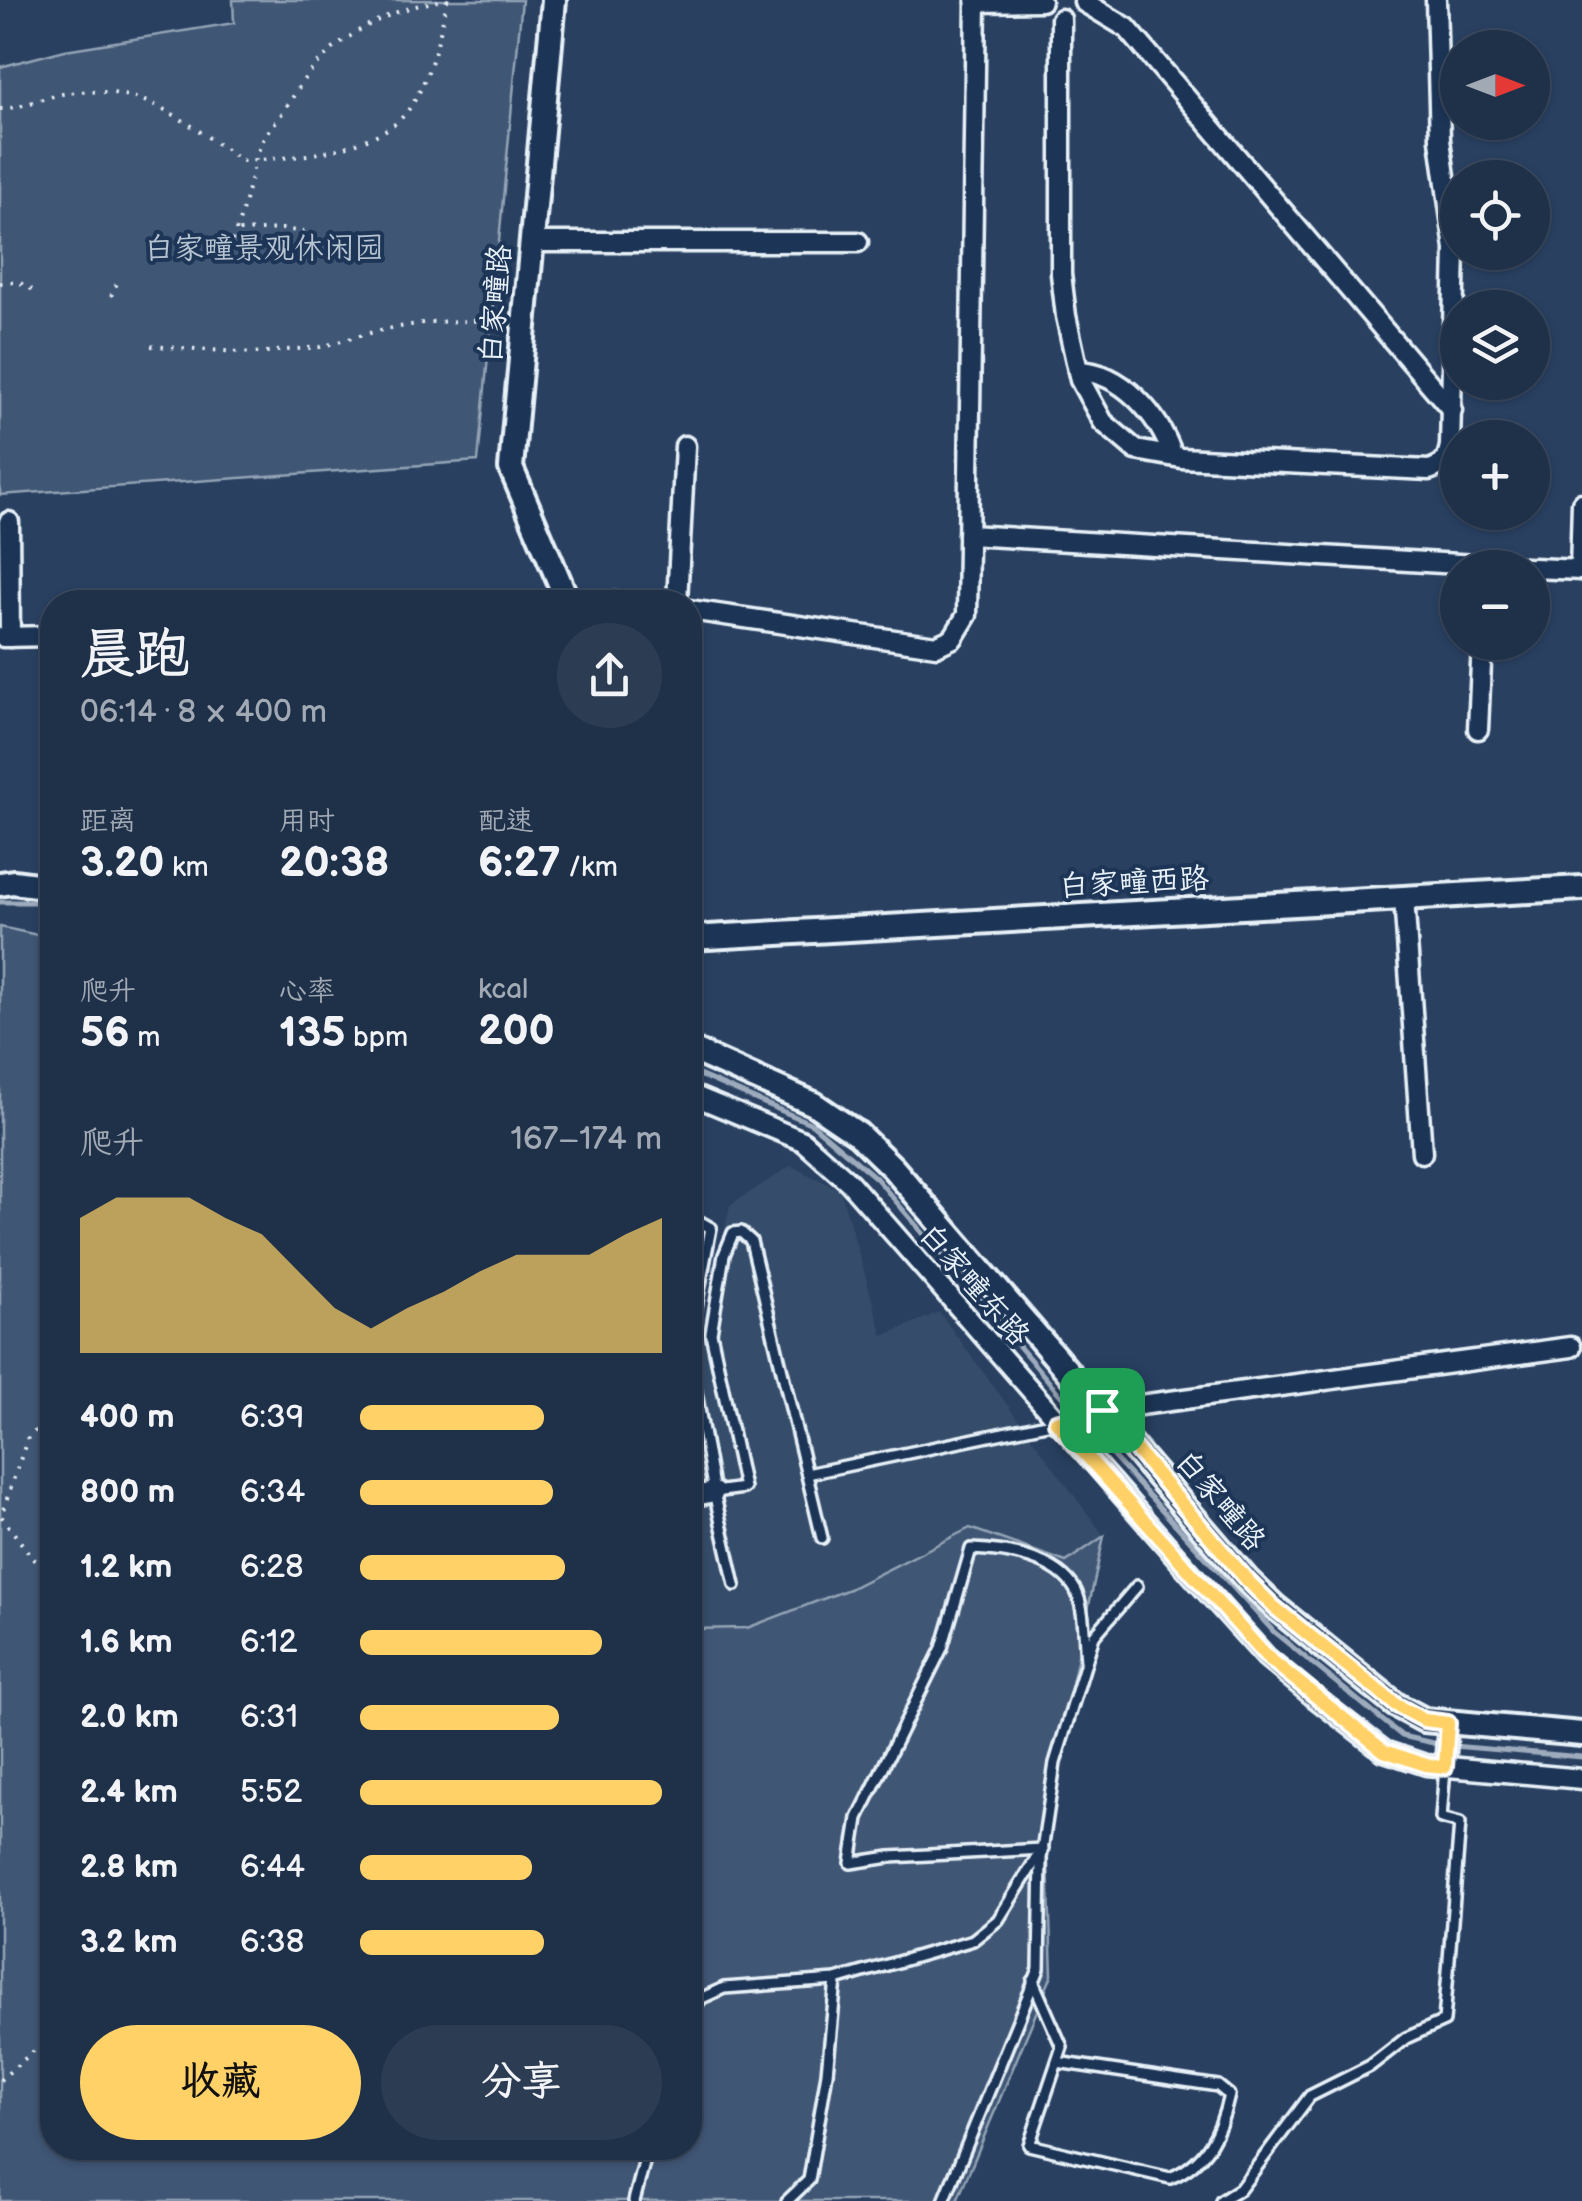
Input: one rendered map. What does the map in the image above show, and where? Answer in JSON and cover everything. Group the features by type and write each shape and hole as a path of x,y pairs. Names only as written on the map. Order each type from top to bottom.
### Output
{"street":[{"name":"白家疃路","path":"554,0 511,468 563,590"},
{"path":"702,612 936,646 953,638 966,615 976,1 1040,0 1048,14 1061,19 1075,15 1084,1 1127,28 1452,410"},
{"path":"1061,19 1062,274 1066,316 1078,371 1103,422 1136,450 1172,456 1429,470 1442,466 1448,459 1455,249 1440,140 1436,0"},
{"path":"532,242 858,242"},
{"path":"1078,371 1096,371 1119,384 1149,411 1166,435 1172,456"},
{"path":"678,590 684,446"},
{"path":"1550,569 1581,570 1582,504"},
{"path":"9,522 5,637 40,636"},
{"path":"968,535 1440,563"},
{"path":"1478,730 1481,660"},
{"path":"0,884 40,885"},
{"name":"白家疃西路","path":"702,937 1582,888"},
{"path":"1404,898 1422,1154"},
{"name":"白家疃路","path":"702,1054 814,1104 858,1134 893,1168 1079,1416 1274,1607 1396,1705 1424,1720 1447,1745 1582,1734"},
{"name":"白家疃东路","path":"702,1099 804,1141 848,1182 1079,1416 1266,1656 1384,1751 1426,1765 1447,1745 1582,1779"},
{"path":"1079,1416 1570,1346"},
{"path":"702,1494 714,1492"}],"lane":[{"path":"702,1222 711,1228 702,1275"},
{"path":"714,1492 744,1488 711,1333 724,1254 733,1233 741,1232 750,1240 822,1538"},
{"path":"806,1474 1079,1416"},
{"path":"702,1426 735,1585"},
{"path":"1043,1849 851,1863 858,1818 942,1648 972,1549 996,1550 1058,1569 1078,1594 1086,1661"},
{"path":"946,2198 1039,1969 1043,1849 1055,1763 1086,1661 1094,1636 1137,1586"},
{"path":"1221,2201 1240,2189 1310,2096 1370,2066 1406,2038 1444,2020 1460,1823 1441,1818 1447,1745"},
{"path":"702,1998 724,1988 836,1980 973,1940 998,1920 1043,1849"},
{"path":"787,2201 809,2180 827,2072 836,1980"},
{"path":"1034,1982 1062,2047 1057,2062 1030,2145 1170,2178 1188,2170 1221,2130 1230,2095 1218,2086 1057,2062"},
{"path":"634,2201 645,2160"}],"path":[{"path":"0,109 64,93 108,91 157,103 242,161 256,160 348,146 395,124 418,96 440,37 447,0 412,4 359,30 309,73 262,140 256,160 239,231 226,253"},
{"path":"239,231 283,229 316,234 316,244"},
{"path":"110,296 118,279"},
{"path":"0,283 18,282 39,292"},
{"path":"150,346 254,354 320,347 428,322 524,319"},
{"path":"40,1426 28,1436 1,1516 40,1566"},
{"path":"0,2080 40,2046"}],"shaded area":[{"path":"791,1166 840,1190 883,1336 939,1312 1104,1536 1066,1562 969,1528 849,1589 747,1628 702,1629 702,1323 706,1322 730,1205"}],"green space":[{"name":"白家疃景观休闲园","path":"233,0 522,0 478,461 0,495 0,67 65,50 234,23"},
{"path":"0,927 40,935 40,2160 702,2160 702,1629 747,1628 849,1589 970,1528 1066,1562 1104,1536 1046,1804 1052,1975 957,2201 0,2201"}],"waterway":[{"path":"0,902 40,902"},
{"path":"702,1076 812,1124 876,1178 1107,1450 1274,1632 1402,1736 1442,1745"},
{"path":"1453,1746 1582,1757"}],"route":[{"path":"1102,1410 1274,1607 1396,1705 1424,1720 1448,1723 1445,1767 1384,1751 1266,1656 1056,1422 1102,1410"}]}
